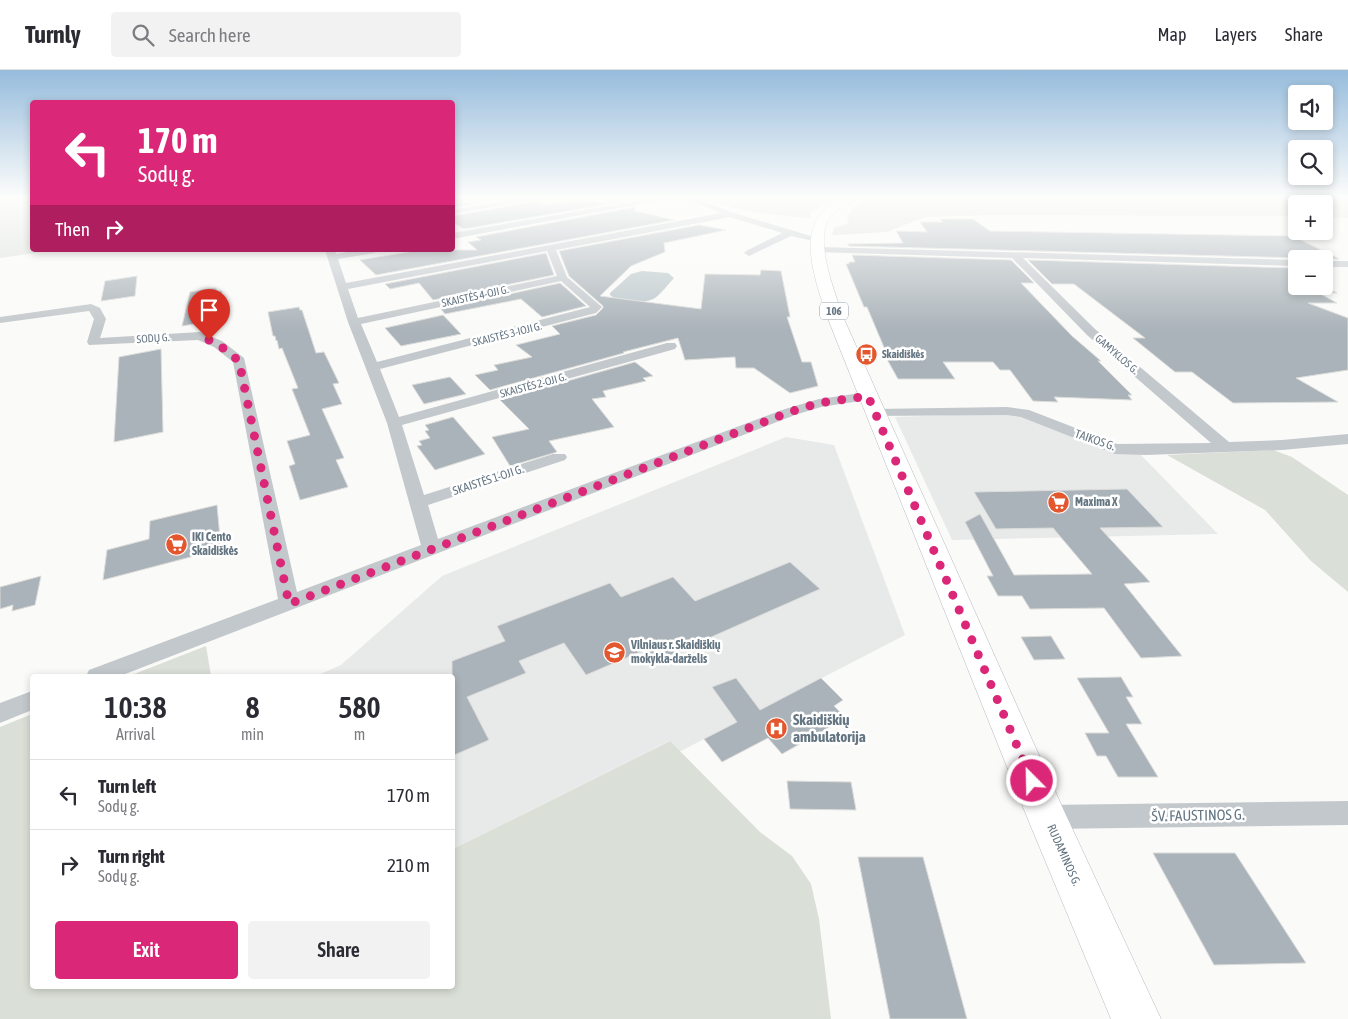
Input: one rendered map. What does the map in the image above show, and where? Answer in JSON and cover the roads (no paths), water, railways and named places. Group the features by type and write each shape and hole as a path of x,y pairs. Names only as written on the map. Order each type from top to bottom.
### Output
{"main road":[{"name":"RUDAMINOS G.","path":"818,245 836,319 1047,817 1136,1019"}],"street":[{"path":"343,287 576,242"},
{"path":"749,252 770,242"},
{"path":"812,242 818,245 1014,255 1288,263"},
{"path":"550,247 563,278"},
{"path":"353,252 332,254 354,322 394,423 432,549"},
{"name":"GAMYKLOS G.","path":"1014,255 1091,332 1225,447"},
{"path":"1333,264 1348,264"},
{"name":"SKAISTĖS 4-OJI G.","path":"354,322 563,278"},
{"name":"SKAISTĖS 3-IOJI G.","path":"373,366 592,311 596,306 563,278"},
{"name":"SODŲ G.","path":"0,320 91,307 96,310 100,320 93,342 200,336 218,344 239,361 289,604"},
{"name":"SKAISTĖS 2-OJI G.","path":"394,423 671,346"},
{"path":"102,674 790,412 819,403 872,405"},
{"name":"TAIKOS G.","path":"872,405 1024,413 1116,449 1282,445 1348,438"},
{"name":"SKAISTĖS 1-OJI G.","path":"417,503 559,457"},
{"path":"0,713 30,701"},
{"name":"ŠV. FAUSTINOS G.","path":"1047,817 1348,813"}],"place":[{"name":"Skaidiškės","path":"866,354"},
{"name":"Maxima X","path":"1059,502"},
{"name":"IKI Cento Skaidiškės","path":"176,544"},
{"name":"Vilniaus r. Skaidiškių mokykla-darželis","path":"615,652"},
{"name":"Skaidiškių ambulatorija","path":"777,728"}]}
